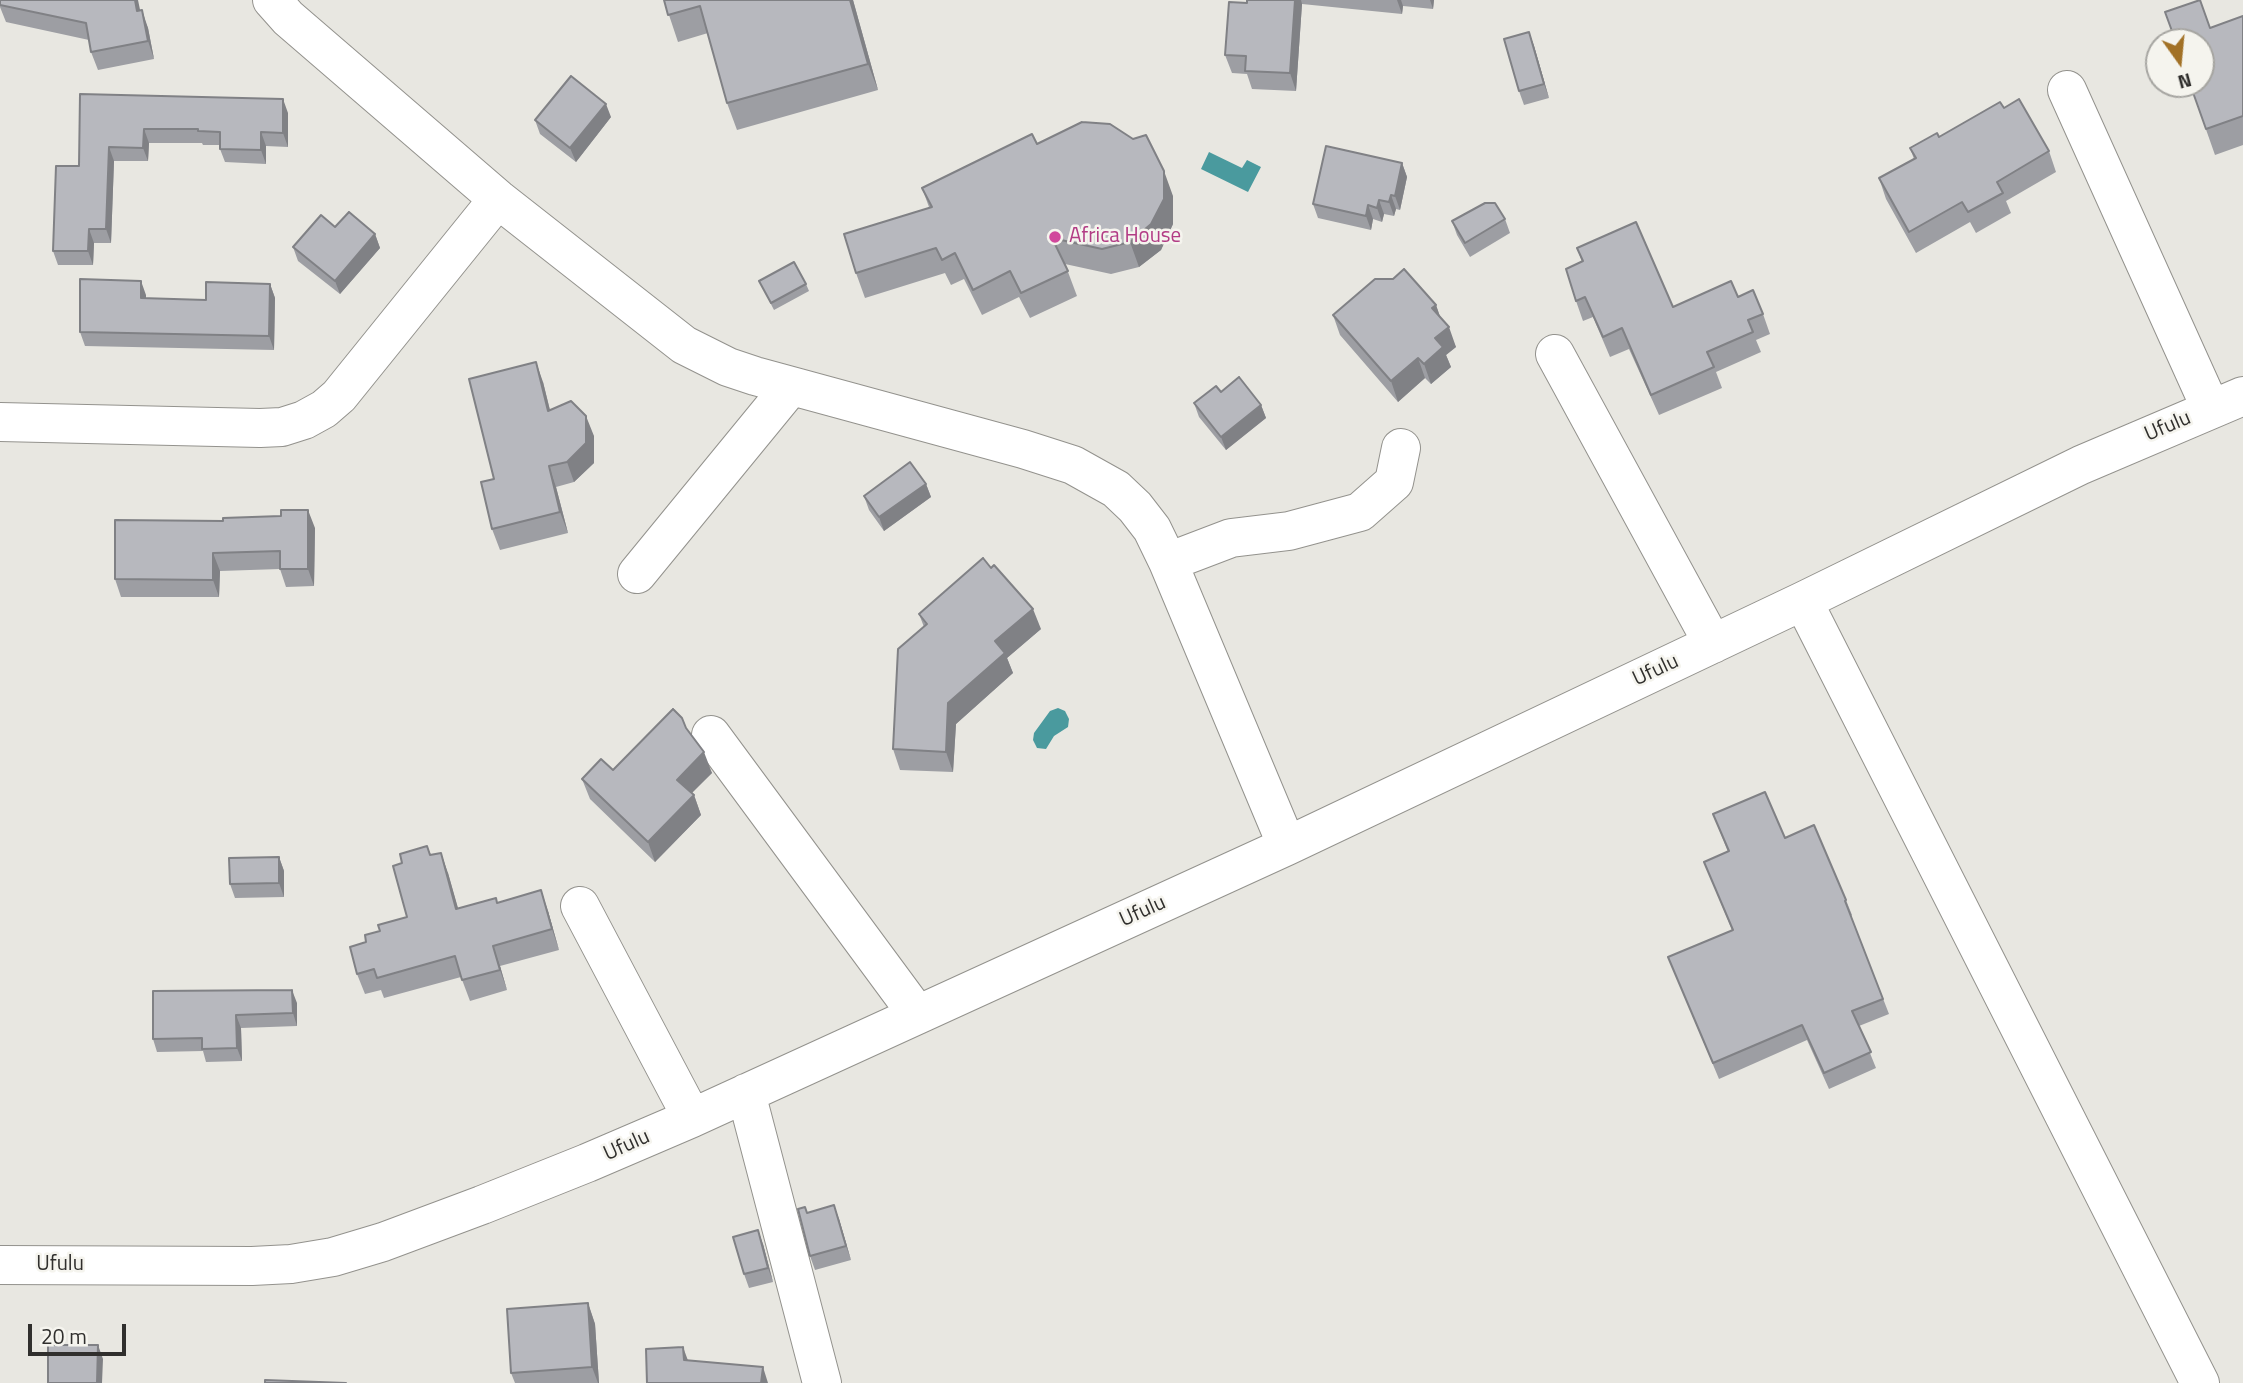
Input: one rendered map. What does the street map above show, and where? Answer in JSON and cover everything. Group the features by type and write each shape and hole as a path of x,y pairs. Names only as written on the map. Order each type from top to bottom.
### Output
{"street":[{"path":"272,0 288,18 498,199 684,345 728,367 1073,465 1116,489 1152,530 1168,562 1287,846"},
{"path":"2067,90 2227,403"},
{"path":"0,422 260,428 282,427 304,420 324,409 339,396 498,199"},
{"path":"1555,354 1713,644"},
{"path":"637,574 791,386"},
{"name":"Ufulu","path":"0,1265 292,1264 333,1257 383,1242 482,1205 692,1118 1287,846 1803,601 2081,465 2227,403"},
{"path":"1168,562 1231,538 1289,531 1360,512 1394,482 1401,448"},
{"path":"1803,601 2200,1383"},
{"path":"711,734 917,1014"},
{"path":"580,906 692,1118"},
{"path":"746,1093 822,1383"}],"water":[{"path":"1209,152 1242,168 1247,160 1261,167 1248,192 1201,169"},
{"path":"1058,708 1065,711 1069,719 1068,727 1054,736 1046,749 1037,748 1033,740 1034,733 1050,711"}],"building":[{"path":"0,0 135,0 137,11 142,10 148,41 91,52 86,23 0,5"},
{"path":"664,0 850,0 868,64 727,103 700,6 668,15"},
{"path":"1247,0 1295,0 1290,73 1245,71 1246,56 1225,55 1229,2 1247,3"},
{"path":"2200,0 2210,28 2171,28 2165,12"},
{"path":"2243,16 2243,116 2206,129 2195,98 2215,98 2215,28 2210,28"},
{"path":"1529,32 1544,84 1519,91 1504,39"},
{"path":"571,76 606,104 570,148 535,120"},
{"path":"80,94 283,99 283,133 261,132 261,150 220,149 220,132 198,129 144,129 143,148 109,147 106,229 89,229 88,251 53,251 56,166 79,166"},
{"path":"2019,99 2049,151 1997,182 2003,193 1968,212 1962,202 1909,232 1879,178 1916,158 1910,148 1937,133 1939,137 2000,102 2004,108"},
{"name":"Africa House","path":"1082,122 1110,124 1133,139 1146,135 1164,171 1164,199 1151,224 1130,242 1102,249 1052,238 1068,271 1021,293 1010,271 973,290 955,253 942,260 936,248 856,273 844,234 932,207 922,188 1032,134 1037,144"},
{"path":"1326,146 1402,163 1395,196 1391,195 1389,202 1379,200 1377,208 1368,205 1366,216 1313,204"},
{"path":"1485,203 1495,203 1505,219 1465,243 1452,221"},
{"path":"349,212 375,234 335,281 293,247 321,215 335,227"},
{"path":"1636,222 1673,307 1731,281 1738,297 1753,290 1763,314 1748,320 1753,332 1707,352 1714,367 1651,395 1622,328 1603,337 1585,297 1576,301 1566,269 1583,261 1577,248"},
{"path":"794,262 806,284 771,303 759,281"},
{"path":"1404,269 1436,305 1432,308 1449,327 1435,338 1443,347 1424,364 1418,358 1391,381 1333,315 1375,279 1393,279"},
{"path":"80,279 141,281 141,298 206,300 206,282 270,284 269,336 80,332"},
{"path":"536,362 548,411 571,401 586,416 586,443 567,462 549,466 560,512 492,529 481,482 494,479 469,379"},
{"path":"1239,377 1261,405 1221,437 1194,403 1216,386 1221,392"},
{"path":"910,462 926,484 879,517 864,496"},
{"path":"281,510 308,510 308,569 280,569 280,551 213,553 213,580 115,579 115,520 223,521 223,518 281,516"},
{"path":"983,558 991,568 994,565 1033,609 995,641 1005,653 948,703 946,752 893,749 898,649 927,624 919,614"},
{"path":"673,709 704,752 677,780 694,795 648,842 582,779 601,759 613,770"},
{"path":"1765,792 1785,838 1814,825 1883,999 1852,1011 1871,1052 1824,1073 1802,1025 1713,1063 1668,957 1733,930 1704,862 1729,851 1713,814"},
{"path":"427,846 430,855 441,853 456,909 496,898 497,903 541,890 552,929 493,946 500,970 462,980 455,956 377,978 374,969 357,974 350,947 366,942 365,935 380,931 378,925 407,917 393,866 402,863 400,854"},
{"path":"279,857 279,883 230,884 229,858"},
{"path":"292,990 293,1013 236,1015 237,1048 202,1049 202,1038 153,1039 153,991"},
{"path":"834,1205 846,1246 810,1256 798,1209 805,1207 807,1213"},
{"path":"758,1230 768,1268 744,1274 733,1237"},
{"path":"588,1303 592,1367 511,1373 507,1309"},
{"path":"48,1345 98,1345 97,1383 48,1383"},
{"path":"683,1347 684,1360 763,1367 761,1383 647,1383 646,1349"},
{"path":"265,1380 346,1383 265,1383"}],"place":[{"name":"Africa House","path":"1055,237"}]}
